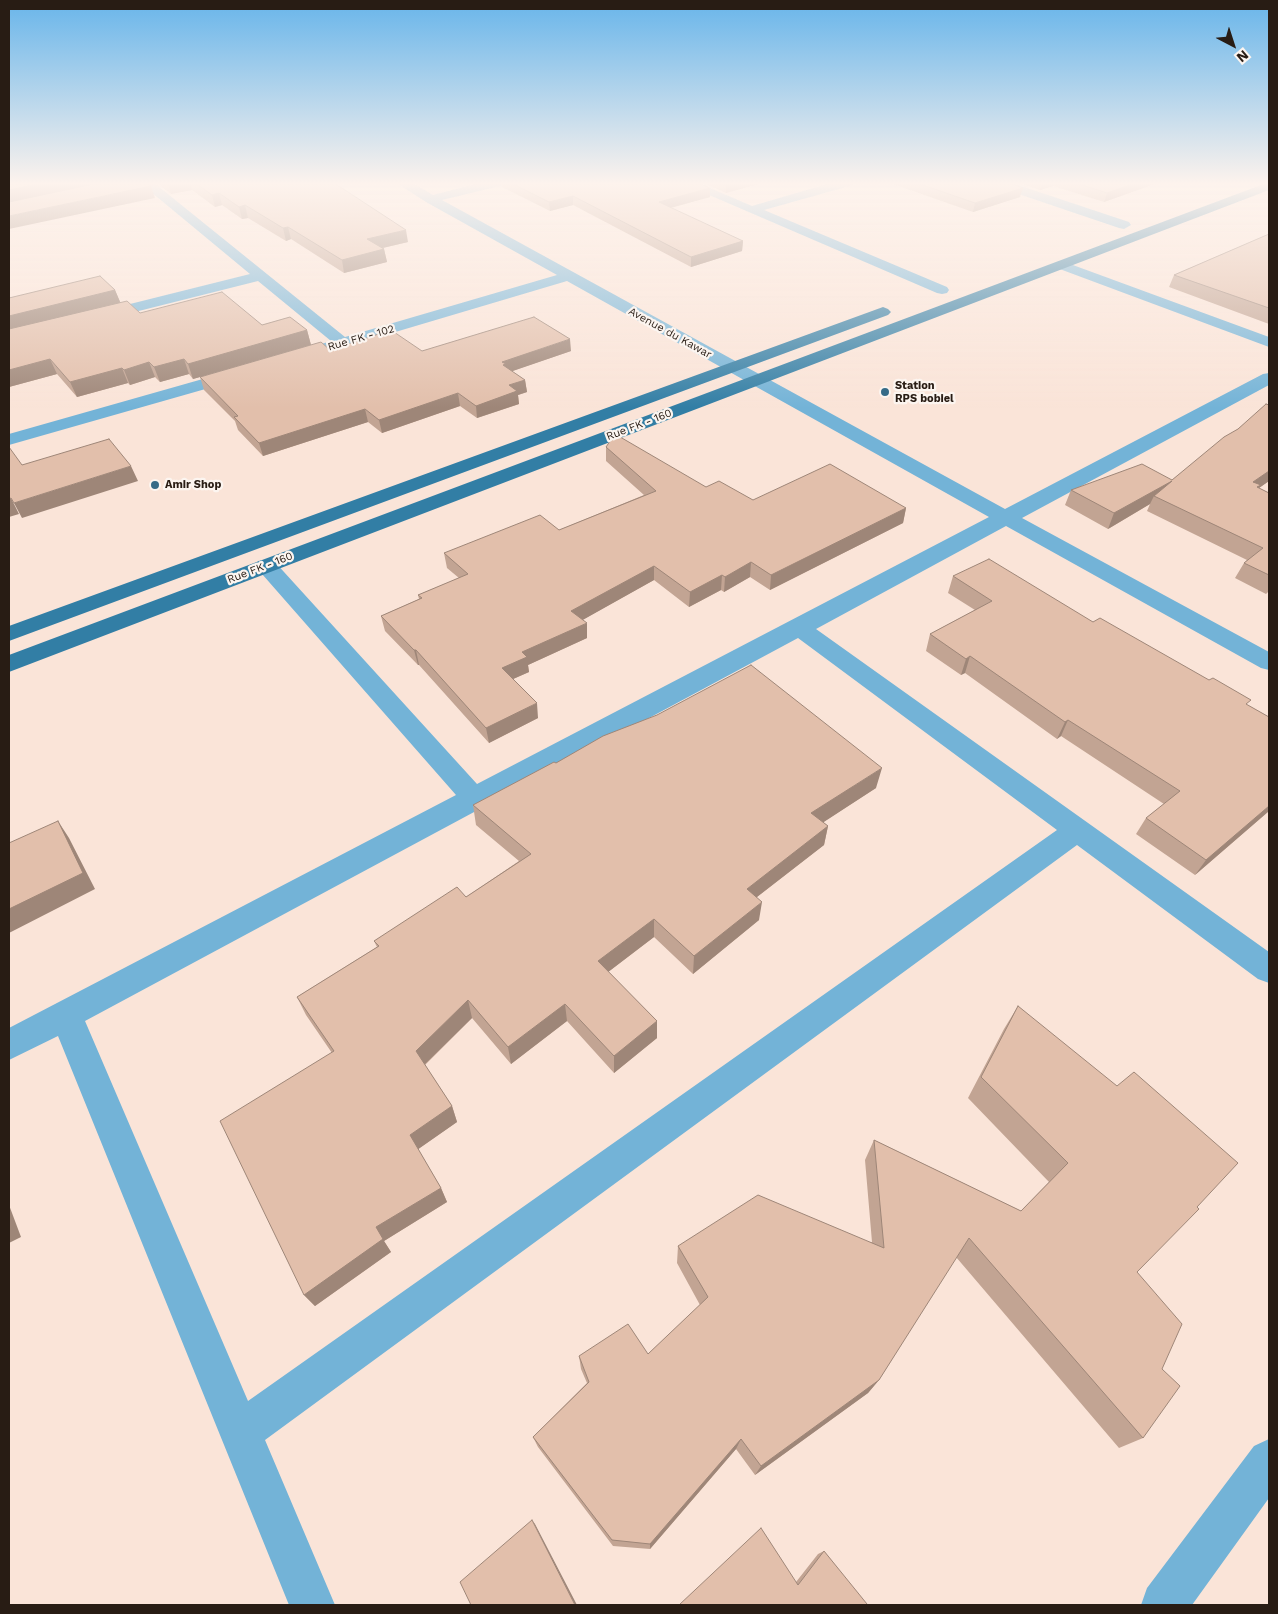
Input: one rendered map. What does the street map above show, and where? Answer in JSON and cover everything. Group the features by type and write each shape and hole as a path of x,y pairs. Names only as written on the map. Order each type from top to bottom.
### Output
{"main road":[{"name":"Rue FK - 160","path":"9,664 755,380 1057,257"},
{"path":"915,300 960,284"},
{"name":"Rue FK - 160","path":"9,634 897,307"}],"street":[{"path":"237,257 343,343"},
{"name":"Avenue du Kawar","path":"535,257 1269,662"},
{"path":"864,257 942,290"},
{"path":"1059,257 1269,342"},
{"path":"86,320 260,276"},
{"name":"Rue FK - 102","path":"276,363 569,276"},
{"path":"9,440 257,368"},
{"path":"9,1045 1269,378"},
{"path":"266,566 474,798"},
{"path":"798,627 1269,969"},
{"path":"239,1434 1077,830"},
{"path":"66,1015 239,1434 312,1605"},
{"path":"1164,1605 1269,1461"}],"building":[{"path":"338,257 352,257 342,260"},
{"path":"1215,257 1269,257 1269,308 1174,275"},
{"path":"100,276 115,290 9,316 9,298"},
{"path":"222,292 262,325 290,317 307,330 188,364 184,359 154,367 149,362 124,370 122,368 70,382 50,359 9,370 9,329 127,301 140,313"},
{"path":"534,317 570,339 502,362 506,364 503,365 525,380 509,385 517,391 476,406 458,393 379,420 365,409 259,443 234,417 238,416 200,377 321,342 330,350 391,330 422,351"},
{"path":"1266,404 1269,405 1269,471 1253,482 1261,485 1257,487 1269,493 1269,575 1244,563 1263,548 1154,496 1172,481 1114,513 1071,490 1142,464 1172,480 1224,437 1238,429"},
{"path":"615,434 706,487 719,481 753,500 830,464 906,508 771,575 751,562 725,577 722,575 690,592 654,566 571,611 587,623 522,652 527,657 502,668 537,703 486,728 416,650 381,616 422,598 418,595 468,574 444,553 540,515 559,530 656,491 606,447"},
{"path":"109,439 131,466 14,503 11,498 9,499 9,447 22,465"},
{"path":"989,559 1093,622 1100,618 1209,680 1213,678 1251,700 1246,704 1269,717 1269,806 1206,860 1146,818 1180,791 1068,720 1065,722 970,656 966,659 930,634 992,601 953,576"},
{"path":"751,665 882,768 811,813 828,826 747,889 762,902 694,956 654,919 598,961 657,1021 614,1056 565,1004 508,1047 468,1000 416,1051 452,1106 410,1135 441,1188 376,1227 383,1239 304,1295 220,1121 334,1051 297,997 379,946 374,941 457,887 466,897 531,854 473,805 554,762 556,763 603,736 657,715"},
{"path":"58,821 83,873 9,909 9,843"},
{"path":"1018,1006 1117,1086 1134,1072 1238,1163 1197,1207 1199,1209 1137,1272 1182,1324 1162,1369 1180,1386 1143,1438 969,1238 879,1380 761,1466 741,1439 650,1544 612,1540 533,1437 589,1382 579,1356 628,1324 648,1354 708,1297 678,1246 758,1195 884,1248 874,1140 1021,1211 1068,1163 981,1077"},
{"path":"532,1520 575,1605 471,1605 460,1582"},
{"path":"761,1528 798,1585 824,1551 867,1604 679,1605"}],"place":[{"name":"Station RPS bobiel","path":"885,392"},
{"name":"Amir Shop","path":"155,485"}]}
